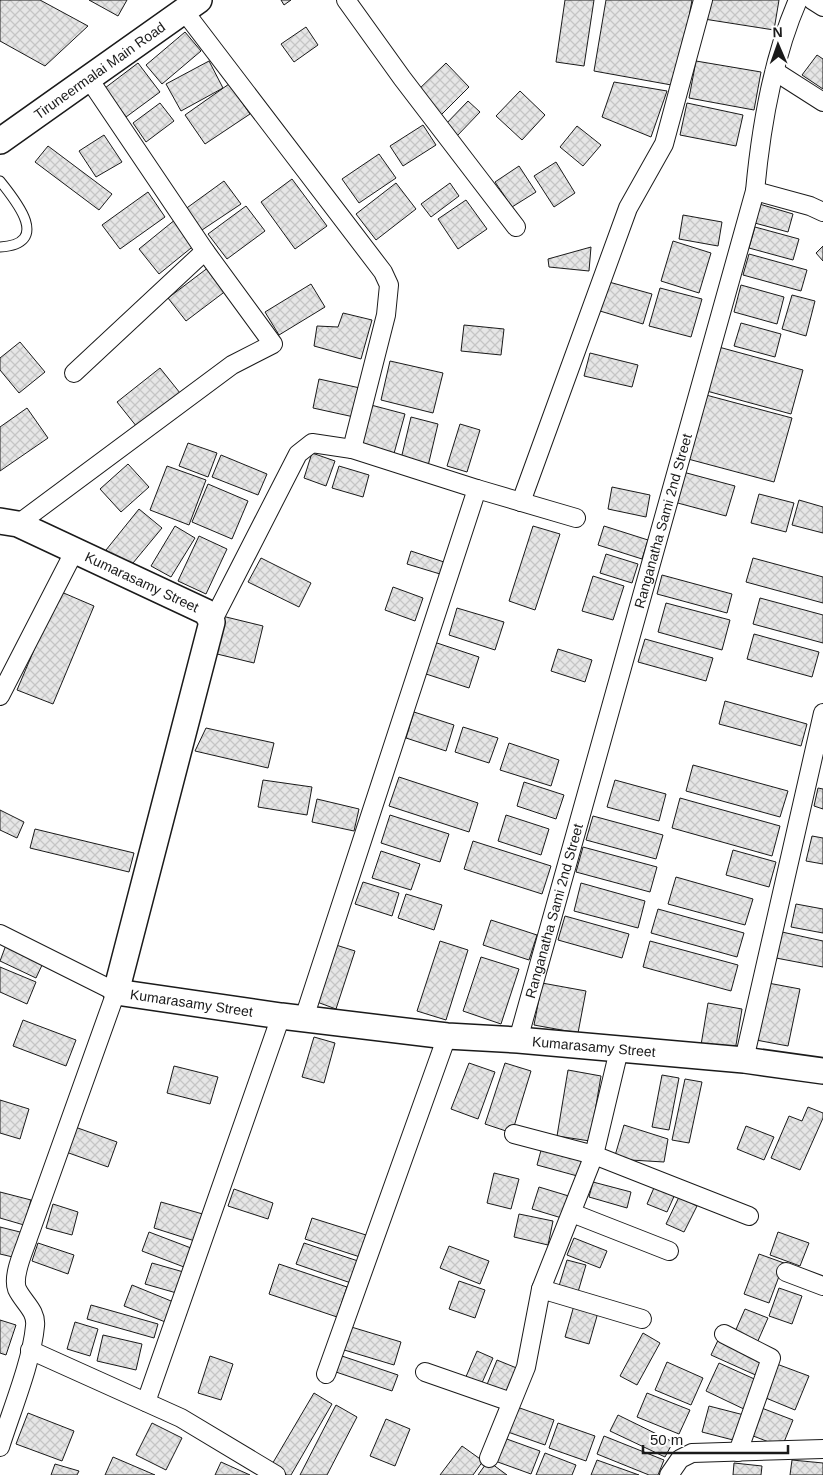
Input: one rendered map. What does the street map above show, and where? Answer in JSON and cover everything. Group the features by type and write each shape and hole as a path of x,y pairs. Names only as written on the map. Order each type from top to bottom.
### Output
{"street":[{"path":"346,0 402,78 516,227"},
{"path":"521,502 628,208 664,144 703,0"},
{"name":"Ranganatha Sami 2nd Street","path":"518,1040 755,191 760,137 790,19 798,0"},
{"path":"812,0 823,7"},
{"path":"192,6 383,272 389,285 386,315 352,449"},
{"name":"Tiruneermalai Main Road","path":"0,141 192,6"},
{"path":"776,72 823,102"},
{"path":"9,523 232,365 273,344 205,252 89,79"},
{"path":"755,191 810,206 823,212"},
{"path":"74,373 205,252"},
{"path":"212,622 298,454 312,443 352,449 476,489 576,518"},
{"path":"146,1402 293,1017 476,489"},
{"name":"Kumarasamy Street","path":"9,523 206,612 212,622 116,992 447,1036 518,1040 744,1060 823,1071"},
{"path":"0,696 74,552"},
{"path":"744,1060 823,713"},
{"path":"0,934 116,992 28,1238 16,1277 17,1288 34,1316 36,1325 0,1447"},
{"path":"326,1374 447,1036"},
{"path":"489,1458 526,1367 541,1289 594,1155 619,1050"},
{"path":"514,1134 594,1155 749,1216"},
{"path":"572,1214 669,1251"},
{"path":"786,1272 823,1286"},
{"path":"541,1289 642,1318"},
{"path":"724,1334 771,1358 738,1452"},
{"path":"30,1350 181,1418 276,1475"},
{"path":"425,1372 511,1402"},
{"path":"669,1475 680,1459 692,1452 823,1449"}],"lane":[{"path":"0,181 24,214 28,227 23,240 12,246 0,247"}],"building":[{"path":"0,0 40,0 88,26 45,66 0,41"},
{"path":"89,0 127,0 118,16"},
{"path":"281,0 291,0 284,5"},
{"path":"565,0 594,0 584,66 556,62"},
{"path":"606,0 692,0 677,86 594,71"},
{"path":"707,0 779,0 774,30 704,19"},
{"path":"306,27 318,45 294,62 281,44"},
{"path":"185,32 201,51 162,84 146,65"},
{"path":"817,55 823,59 823,89 802,75"},
{"path":"209,61 223,88 181,111 166,84"},
{"path":"696,61 761,72 754,110 689,98"},
{"path":"138,63 160,92 126,117 105,88"},
{"path":"446,63 469,87 440,116 416,92"},
{"path":"614,82 667,91 651,137 602,117"},
{"path":"229,84 250,114 205,144 185,115"},
{"path":"520,91 545,115 522,140 496,116"},
{"path":"468,101 480,112 456,137 444,126"},
{"path":"160,103 174,121 146,142 133,123"},
{"path":"687,103 743,115 736,146 680,135"},
{"path":"423,125 436,145 403,166 390,146"},
{"path":"577,126 601,145 583,166 560,147"},
{"path":"104,135 122,162 96,177 79,151"},
{"path":"48,146 112,194 99,210 35,162"},
{"path":"379,154 396,178 359,203 342,179"},
{"path":"556,162 575,193 554,207 534,176"},
{"path":"519,166 536,192 512,207 495,182"},
{"path":"292,179 327,226 295,249 261,202"},
{"path":"224,181 241,204 199,232 184,210"},
{"path":"396,183 416,209 376,240 356,214"},
{"path":"450,183 459,196 431,217 421,204"},
{"path":"148,192 165,217 120,249 102,225"},
{"path":"466,200 487,229 458,249 438,219"},
{"path":"756,203 793,214 788,232 751,222"},
{"path":"246,206 265,231 227,259 208,234"},
{"path":"683,215 722,222 718,246 679,239"},
{"path":"176,219 196,244 159,274 139,249"},
{"path":"755,227 799,239 793,260 749,248"},
{"path":"673,241 711,253 699,293 661,281"},
{"path":"823,246 823,261 816,253"},
{"path":"591,247 589,271 549,267 548,259"},
{"path":"749,254 807,270 801,291 743,275"},
{"path":"209,267 227,290 186,321 168,298"},
{"path":"609,282 652,294 643,324 600,311"},
{"path":"311,284 325,307 279,335 265,312"},
{"path":"741,285 784,297 777,324 734,312"},
{"path":"660,288 702,299 691,337 649,326"},
{"path":"792,295 815,301 806,336 782,329"},
{"path":"343,313 372,320 361,359 314,346 317,326 338,327"},
{"path":"741,323 781,334 775,357 734,346"},
{"path":"464,325 504,329 501,355 461,351"},
{"path":"20,342 45,372 19,393 0,370 0,358"},
{"path":"715,346 803,370 791,414 703,390"},
{"path":"590,353 638,365 632,387 584,376"},
{"path":"390,361 443,373 433,413 381,400"},
{"path":"160,368 180,393 137,427 117,402"},
{"path":"319,379 360,388 354,417 313,408"},
{"path":"706,395 792,418 774,482 688,459"},
{"path":"371,405 405,414 393,457 359,448"},
{"path":"27,408 48,438 0,471 0,427"},
{"path":"411,417 438,424 428,466 401,459"},
{"path":"460,424 480,430 467,472 447,466"},
{"path":"188,443 217,453 208,477 179,466"},
{"path":"312,453 335,461 326,486 304,478"},
{"path":"221,455 267,474 258,495 212,477"},
{"path":"128,464 149,487 121,512 100,489"},
{"path":"167,466 206,480 189,525 150,510"},
{"path":"339,466 369,475 363,497 332,488"},
{"path":"683,472 735,486 726,516 674,502"},
{"path":"208,484 248,501 232,539 192,522"},
{"path":"612,487 650,495 646,517 608,509"},
{"path":"759,494 794,503 786,532 751,523"},
{"path":"799,500 823,507 823,533 792,525"},
{"path":"139,509 162,528 128,569 106,550"},
{"path":"175,526 195,538 171,577 151,566"},
{"path":"533,526 560,534 535,610 509,601"},
{"path":"604,526 648,540 642,559 598,545"},
{"path":"199,536 227,549 206,594 178,581"},
{"path":"411,551 444,562 440,574 407,564"},
{"path":"606,554 638,564 632,583 600,573"},
{"path":"261,558 311,583 299,607 248,582"},
{"path":"753,558 823,577 823,603 746,582"},
{"path":"662,575 732,594 727,613 657,594"},
{"path":"593,576 624,586 613,620 582,611"},
{"path":"393,587 423,598 415,621 385,610"},
{"path":"59,591 94,606 53,704 17,690"},
{"path":"760,598 823,615 823,643 753,624"},
{"path":"666,603 730,620 722,650 658,632"},
{"path":"457,608 504,622 495,650 449,635"},
{"path":"222,616 263,626 254,663 213,653"},
{"path":"754,634 819,652 812,677 747,659"},
{"path":"645,639 713,658 706,681 638,662"},
{"path":"434,642 479,657 469,688 423,673"},
{"path":"558,649 592,660 585,682 551,671"},
{"path":"725,701 807,724 801,746 719,724"},
{"path":"414,712 454,725 446,751 406,738"},
{"path":"463,727 498,738 489,763 455,752"},
{"path":"206,728 274,743 268,768 195,751"},
{"path":"509,743 559,760 551,786 500,770"},
{"path":"693,765 788,791 780,817 686,791"},
{"path":"399,777 478,803 469,832 389,806"},
{"path":"263,780 312,787 307,815 258,807"},
{"path":"615,780 666,794 659,821 607,807"},
{"path":"524,782 564,795 556,819 517,806"},
{"path":"818,788 823,789 823,809 814,806"},
{"path":"680,798 780,826 772,856 672,828"},
{"path":"317,799 359,809 354,831 312,822"},
{"path":"0,810 24,822 17,838 0,830"},
{"path":"390,815 449,834 440,862 381,843"},
{"path":"506,815 549,829 541,855 498,841"},
{"path":"593,816 663,835 656,859 586,840"},
{"path":"35,829 134,853 129,872 30,848"},
{"path":"812,836 823,838 823,864 806,861"},
{"path":"473,841 551,866 542,894 464,869"},
{"path":"583,847 657,867 650,892 576,872"},
{"path":"733,850 776,862 769,887 726,875"},
{"path":"381,851 420,864 411,890 372,878"},
{"path":"676,877 753,899 745,925 668,904"},
{"path":"363,882 399,893 392,916 355,904"},
{"path":"581,883 645,901 638,928 574,911"},
{"path":"406,894 442,905 434,930 398,918"},
{"path":"796,904 823,909 823,933 791,927"},
{"path":"658,909 744,933 737,957 651,933"},
{"path":"565,916 629,934 622,958 558,940"},
{"path":"491,920 537,935 529,960 483,945"},
{"path":"782,932 823,941 823,967 776,958"},
{"path":"440,941 468,950 446,1020 417,1011"},
{"path":"650,941 738,965 731,991 643,967"},
{"path":"6,945 43,963 36,978 0,961"},
{"path":"336,945 355,951 336,1009 317,1002"},
{"path":"481,957 519,969 501,1024 463,1011"},
{"path":"0,967 36,982 27,1004 0,992"},
{"path":"542,983 586,991 578,1033 534,1025"},
{"path":"768,983 800,989 788,1046 756,1040"},
{"path":"708,1003 742,1009 735,1051 701,1045"},
{"path":"23,1020 76,1040 66,1066 13,1046"},
{"path":"314,1037 335,1043 324,1083 302,1077"},
{"path":"469,1063 495,1072 478,1119 451,1109"},
{"path":"505,1063 531,1071 512,1133 485,1124"},
{"path":"174,1066 218,1077 210,1104 167,1093"},
{"path":"568,1070 601,1076 590,1141 557,1136"},
{"path":"662,1075 679,1078 669,1130 652,1127"},
{"path":"685,1079 702,1082 689,1143 672,1140"},
{"path":"0,1100 29,1109 20,1139 0,1133"},
{"path":"808,1107 823,1113 823,1118 800,1170 771,1158 789,1116 802,1121"},
{"path":"624,1125 668,1139 664,1162 614,1159"},
{"path":"746,1126 774,1137 764,1160 737,1149"},
{"path":"75,1127 117,1142 108,1167 66,1152"},
{"path":"543,1143 587,1155 581,1177 537,1165"},
{"path":"494,1173 519,1179 511,1209 487,1203"},
{"path":"593,1182 631,1192 627,1208 589,1197"},
{"path":"656,1183 676,1192 667,1212 647,1204"},
{"path":"539,1187 572,1197 565,1219 532,1209"},
{"path":"234,1189 273,1203 268,1219 228,1206"},
{"path":"0,1192 31,1200 24,1225 0,1218"},
{"path":"679,1197 697,1206 684,1232 666,1224"},
{"path":"161,1202 206,1215 198,1242 154,1228"},
{"path":"53,1204 78,1212 72,1235 46,1228"},
{"path":"519,1214 553,1221 548,1245 514,1237"},
{"path":"312,1218 366,1235 360,1257 305,1239"},
{"path":"0,1227 24,1233 17,1258 0,1254"},
{"path":"149,1232 191,1248 184,1267 142,1251"},
{"path":"778,1232 809,1243 800,1266 770,1255"},
{"path":"574,1238 607,1251 600,1268 567,1255"},
{"path":"38,1243 74,1255 68,1274 32,1261"},
{"path":"304,1243 358,1261 351,1283 296,1264"},
{"path":"449,1246 489,1261 480,1284 440,1268"},
{"path":"759,1254 784,1263 769,1303 744,1294"},
{"path":"567,1260 586,1265 578,1292 559,1286"},
{"path":"152,1263 187,1273 180,1294 145,1284"},
{"path":"279,1264 347,1287 337,1317 269,1294"},
{"path":"459,1281 485,1290 475,1318 449,1309"},
{"path":"132,1285 176,1303 168,1323 124,1306"},
{"path":"779,1288 802,1296 792,1324 769,1316"},
{"path":"575,1302 599,1309 589,1344 565,1337"},
{"path":"91,1305 158,1324 154,1338 87,1319"},
{"path":"745,1309 768,1318 757,1343 734,1334"},
{"path":"0,1320 16,1325 6,1355 0,1353"},
{"path":"75,1322 98,1329 90,1356 67,1349"},
{"path":"348,1326 401,1342 394,1365 341,1349"},
{"path":"643,1333 660,1343 637,1385 620,1376"},
{"path":"103,1335 142,1344 136,1370 97,1361"},
{"path":"720,1336 768,1358 760,1377 711,1355"},
{"path":"477,1351 493,1358 481,1385 465,1379"},
{"path":"339,1355 398,1375 392,1391 333,1371"},
{"path":"210,1356 233,1364 221,1400 198,1393"},
{"path":"497,1360 519,1369 509,1396 486,1387"},
{"path":"667,1362 703,1378 691,1405 655,1390"},
{"path":"719,1363 761,1382 748,1411 706,1391"},
{"path":"774,1363 809,1376 795,1410 761,1396"},
{"path":"314,1393 332,1404 291,1475 287,1475 271,1466"},
{"path":"647,1393 690,1410 679,1434 637,1417"},
{"path":"336,1405 357,1417 327,1475 300,1475"},
{"path":"514,1406 554,1420 545,1445 505,1431"},
{"path":"709,1406 744,1415 737,1441 702,1432"},
{"path":"759,1407 793,1420 782,1447 748,1434"},
{"path":"28,1413 74,1431 62,1461 16,1444"},
{"path":"618,1415 673,1442 665,1457 610,1431"},
{"path":"386,1419 410,1429 395,1466 370,1456"},
{"path":"152,1423 182,1438 166,1470 136,1455"},
{"path":"558,1423 595,1436 586,1461 549,1448"},
{"path":"604,1436 664,1460 658,1475 649,1475 597,1454"},
{"path":"504,1438 540,1451 531,1474 495,1461"},
{"path":"462,1446 483,1461 473,1475 440,1475"},
{"path":"545,1453 576,1465 572,1475 536,1475"},
{"path":"113,1457 155,1475 105,1475"},
{"path":"597,1460 639,1475 591,1475"},
{"path":"792,1460 823,1463 823,1475 790,1475"},
{"path":"488,1461 507,1475 478,1475"},
{"path":"221,1462 250,1475 215,1475"},
{"path":"734,1463 762,1466 761,1475 733,1475"},
{"path":"55,1464 79,1471 77,1475 51,1475"}]}
